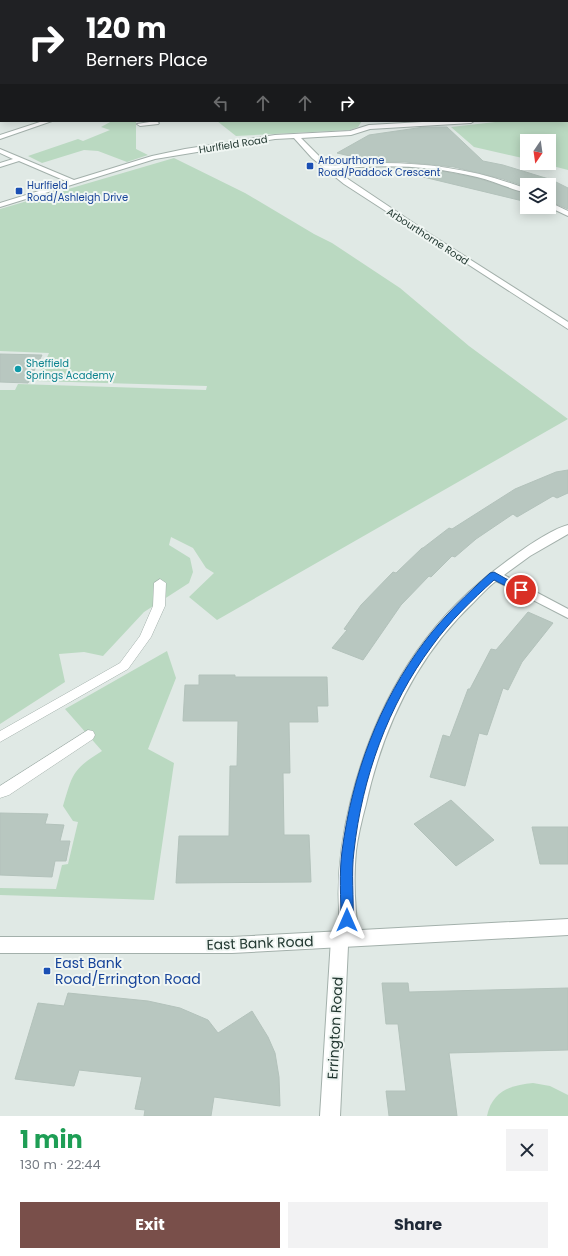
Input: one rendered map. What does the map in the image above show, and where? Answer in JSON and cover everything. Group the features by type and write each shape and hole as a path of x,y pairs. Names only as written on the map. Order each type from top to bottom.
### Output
{"street":[{"path":"0,137 45,122"},
{"path":"396,125 404,122"},
{"name":"Hurlfield Road","path":"0,204 154,157 242,142 296,136 351,133 371,124 442,124 461,122"},
{"path":"140,124 156,124"},
{"name":"Arbourthorne Road","path":"296,136 318,160 328,168 400,219 568,326"},
{"path":"0,151 72,181"},
{"path":"0,165 19,159"},
{"path":"328,168 374,164 436,167 487,177 520,189"},
{"path":"556,208 568,214"},
{"name":"Errington Road","path":"330,1116 347,920 348,851 360,788 387,711 411,668 429,643 461,606 494,575 547,540 568,529"},
{"path":"494,575 568,614"},
{"name":"East Bank Road","path":"0,945 232,945 568,927"}],"lane":[{"path":"0,737 124,666 145,637 159,606 160,583"},
{"path":"0,792 4,791 88,735"}],"green space":[{"path":"110,122 136,122 136,149 148,155 127,162 98,151 84,150 42,163 28,156 78,139 83,141 110,130 101,127"},
{"path":"218,122 361,122 358,127 350,130 236,136"},
{"path":"495,122 568,122 568,170 556,167 556,134 520,134 520,157 474,147 451,127"},
{"path":"174,158 245,193 332,243 400,288 469,346 568,419 217,620 189,597 214,573 206,568 193,548 171,537 169,545 190,558 193,572 189,583 144,612 103,656 84,652 59,654 65,682 0,724 0,390 15,390 18,384 206,390 207,386 36,381 49,353 0,351 0,209"},
{"path":"167,651 176,678 148,749 174,763 154,900 0,895 0,888 56,889 62,865 68,864 78,822 73,821 63,806 66,795 72,779 79,768 102,751 65,709"},
{"path":"533,1083 550,1086 568,1095 568,1116 487,1116 493,1101 498,1095 517,1085"}],"building":[{"path":"424,127 447,127 483,161 503,165 545,178 520,178 520,185 454,167 405,162 376,162 337,153 369,135"},
{"path":"386,168 441,171 477,178 520,192 520,200"},
{"path":"556,182 568,188 568,209 556,204"},
{"name":"Sheffield Springs Academy","path":"0,354 42,355 28,383 0,382"},
{"path":"568,470 568,493 557,498 553,496 517,517 513,514 476,539 455,557 452,556 431,577 429,576 401,605 363,660 332,648 347,630 344,629 361,605 393,572 396,573 422,548 449,528 452,529 515,489 556,472"},
{"path":"528,612 553,623 522,662 508,690 503,688 487,735 479,733 465,786 430,777 443,735 450,737 468,689 470,689 491,649 496,650"},
{"path":"199,675 235,675 235,677 327,677 328,706 317,706 318,722 289,722 290,773 283,773 284,835 309,835 311,882 176,883 179,836 229,836 230,766 237,766 238,721 183,721 185,685 199,685"},
{"path":"451,800 494,840 456,866 414,824"},
{"path":"0,813 48,814 45,824 64,825 60,841 70,841 66,861 55,861 52,877 0,875"},
{"path":"532,827 568,827 568,864 540,864"},
{"path":"382,983 408,983 409,992 568,988 568,1050 449,1053 457,1116 389,1116 386,1091 406,1091 398,1024 386,1024"},
{"path":"68,993 148,1001 180,1008 208,1020 218,1033 252,1011 268,1037 275,1053 279,1077 280,1106 214,1097 211,1116 144,1116 145,1110 135,1109 142,1077 79,1070 74,1086 15,1079 38,1003 64,1006"}],"place":[{"name":"Arbourthorne Road/Paddock Crescent","path":"310,166"},
{"name":"Hurlfield Road/Ashleigh Drive","path":"19,191"},
{"name":"Sheffield Springs Academy","path":"18,369"},
{"name":"East Bank Road/Errington Road","path":"47,971"}],"route":[{"path":"347,920 348,851 360,788 368,759 396,692 429,643 461,606 494,575 521,590"}]}
